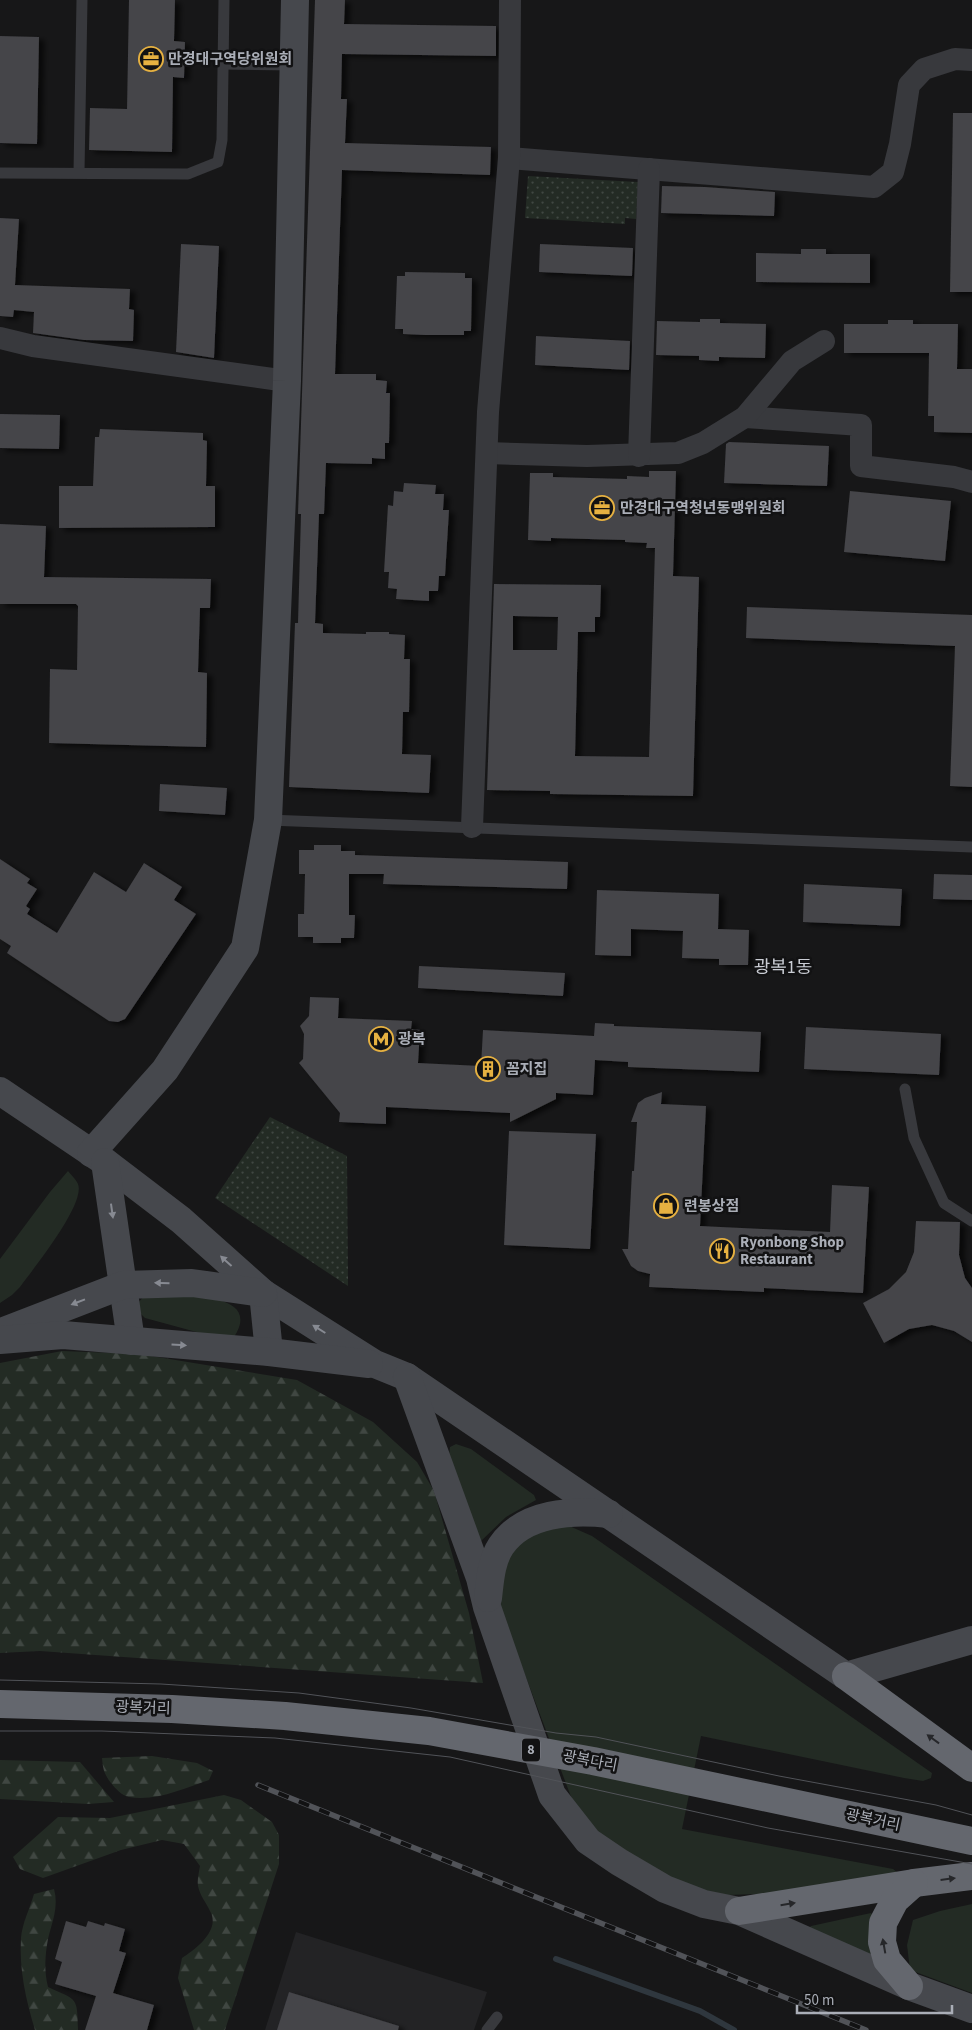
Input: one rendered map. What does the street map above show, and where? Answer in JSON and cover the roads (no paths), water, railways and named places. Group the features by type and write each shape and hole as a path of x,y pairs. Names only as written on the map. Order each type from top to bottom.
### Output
{"highway":[{"path":"846,1676 972,1768"},
{"name":"광복거리","path":"0,1704 172,1708 285,1716"},
{"name":"광복다리","path":"285,1716 429,1730 593,1761 774,1800"},
{"name":"광복거리","path":"774,1800 972,1841"},
{"path":"739,1912 914,1883 972,1876"},
{"path":"909,1986 887,1960 882,1942 883,1923 895,1900 914,1883"}],"main road":[{"path":"131,1341 124,1284 98,1158 165,1070 245,948 268,820 287,381 295,0"},
{"path":"0,1091 98,1158 181,1220 263,1293 375,1364 407,1377 846,1676 972,1640"},
{"path":"0,1332 124,1284 192,1283 263,1293"},
{"path":"263,1293 269,1352"},
{"path":"0,1340 63,1335 269,1352 375,1364"},
{"path":"407,1377 480,1578 487,1607 552,1795 588,1841 664,1889 704,1904 739,1912 909,1986 972,2008"},
{"path":"487,1607 492,1570 500,1547 513,1532 538,1518 588,1512 610,1514"}],"street":[{"path":"472,827 488,412 509,158 510,0"},
{"path":"509,158 874,186 893,172 900,144 910,85 924,69 955,59 972,60"},
{"path":"639,456 649,169"},
{"path":"0,338 33,346 287,381"},
{"path":"486,452 587,456 639,456 678,453 702,443 745,417 792,361 824,341"},
{"path":"745,417 861,426 861,466 954,477 972,482"}],"lane":[{"path":"79,172 82,0"},
{"path":"0,173 188,174 218,162 222,140 224,0"},
{"path":"223,64 294,64"},
{"path":"268,820 972,847"},
{"path":"906,1089 914,1138 944,1203 972,1221"},
{"path":"487,2030 498,2017"}],"waterway":[{"path":"556,1959 700,2011 734,2030"}],"tram line":[{"path":"0,1680 161,1684 299,1693 411,1708 556,1733 596,1737 779,1776 936,1805 972,1815"},
{"path":"0,1731 102,1731 275,1738 450,1757 768,1828 972,1864"}],"railway":[{"path":"258,1785 866,2030"}],"place":[{"name":"만경대구역당위원회","path":"151,59"},
{"name":"만경대구역청년동맹위원회","path":"602,508"},
{"name":"광복","path":"381,1039"},
{"name":"꼼지집","path":"488,1069"},
{"name":"련봉상점","path":"666,1206"},
{"name":"Ryonbong Shop Restaurant","path":"722,1251"}],"district":[{"name":"광복1동","path":"783,967"}]}
